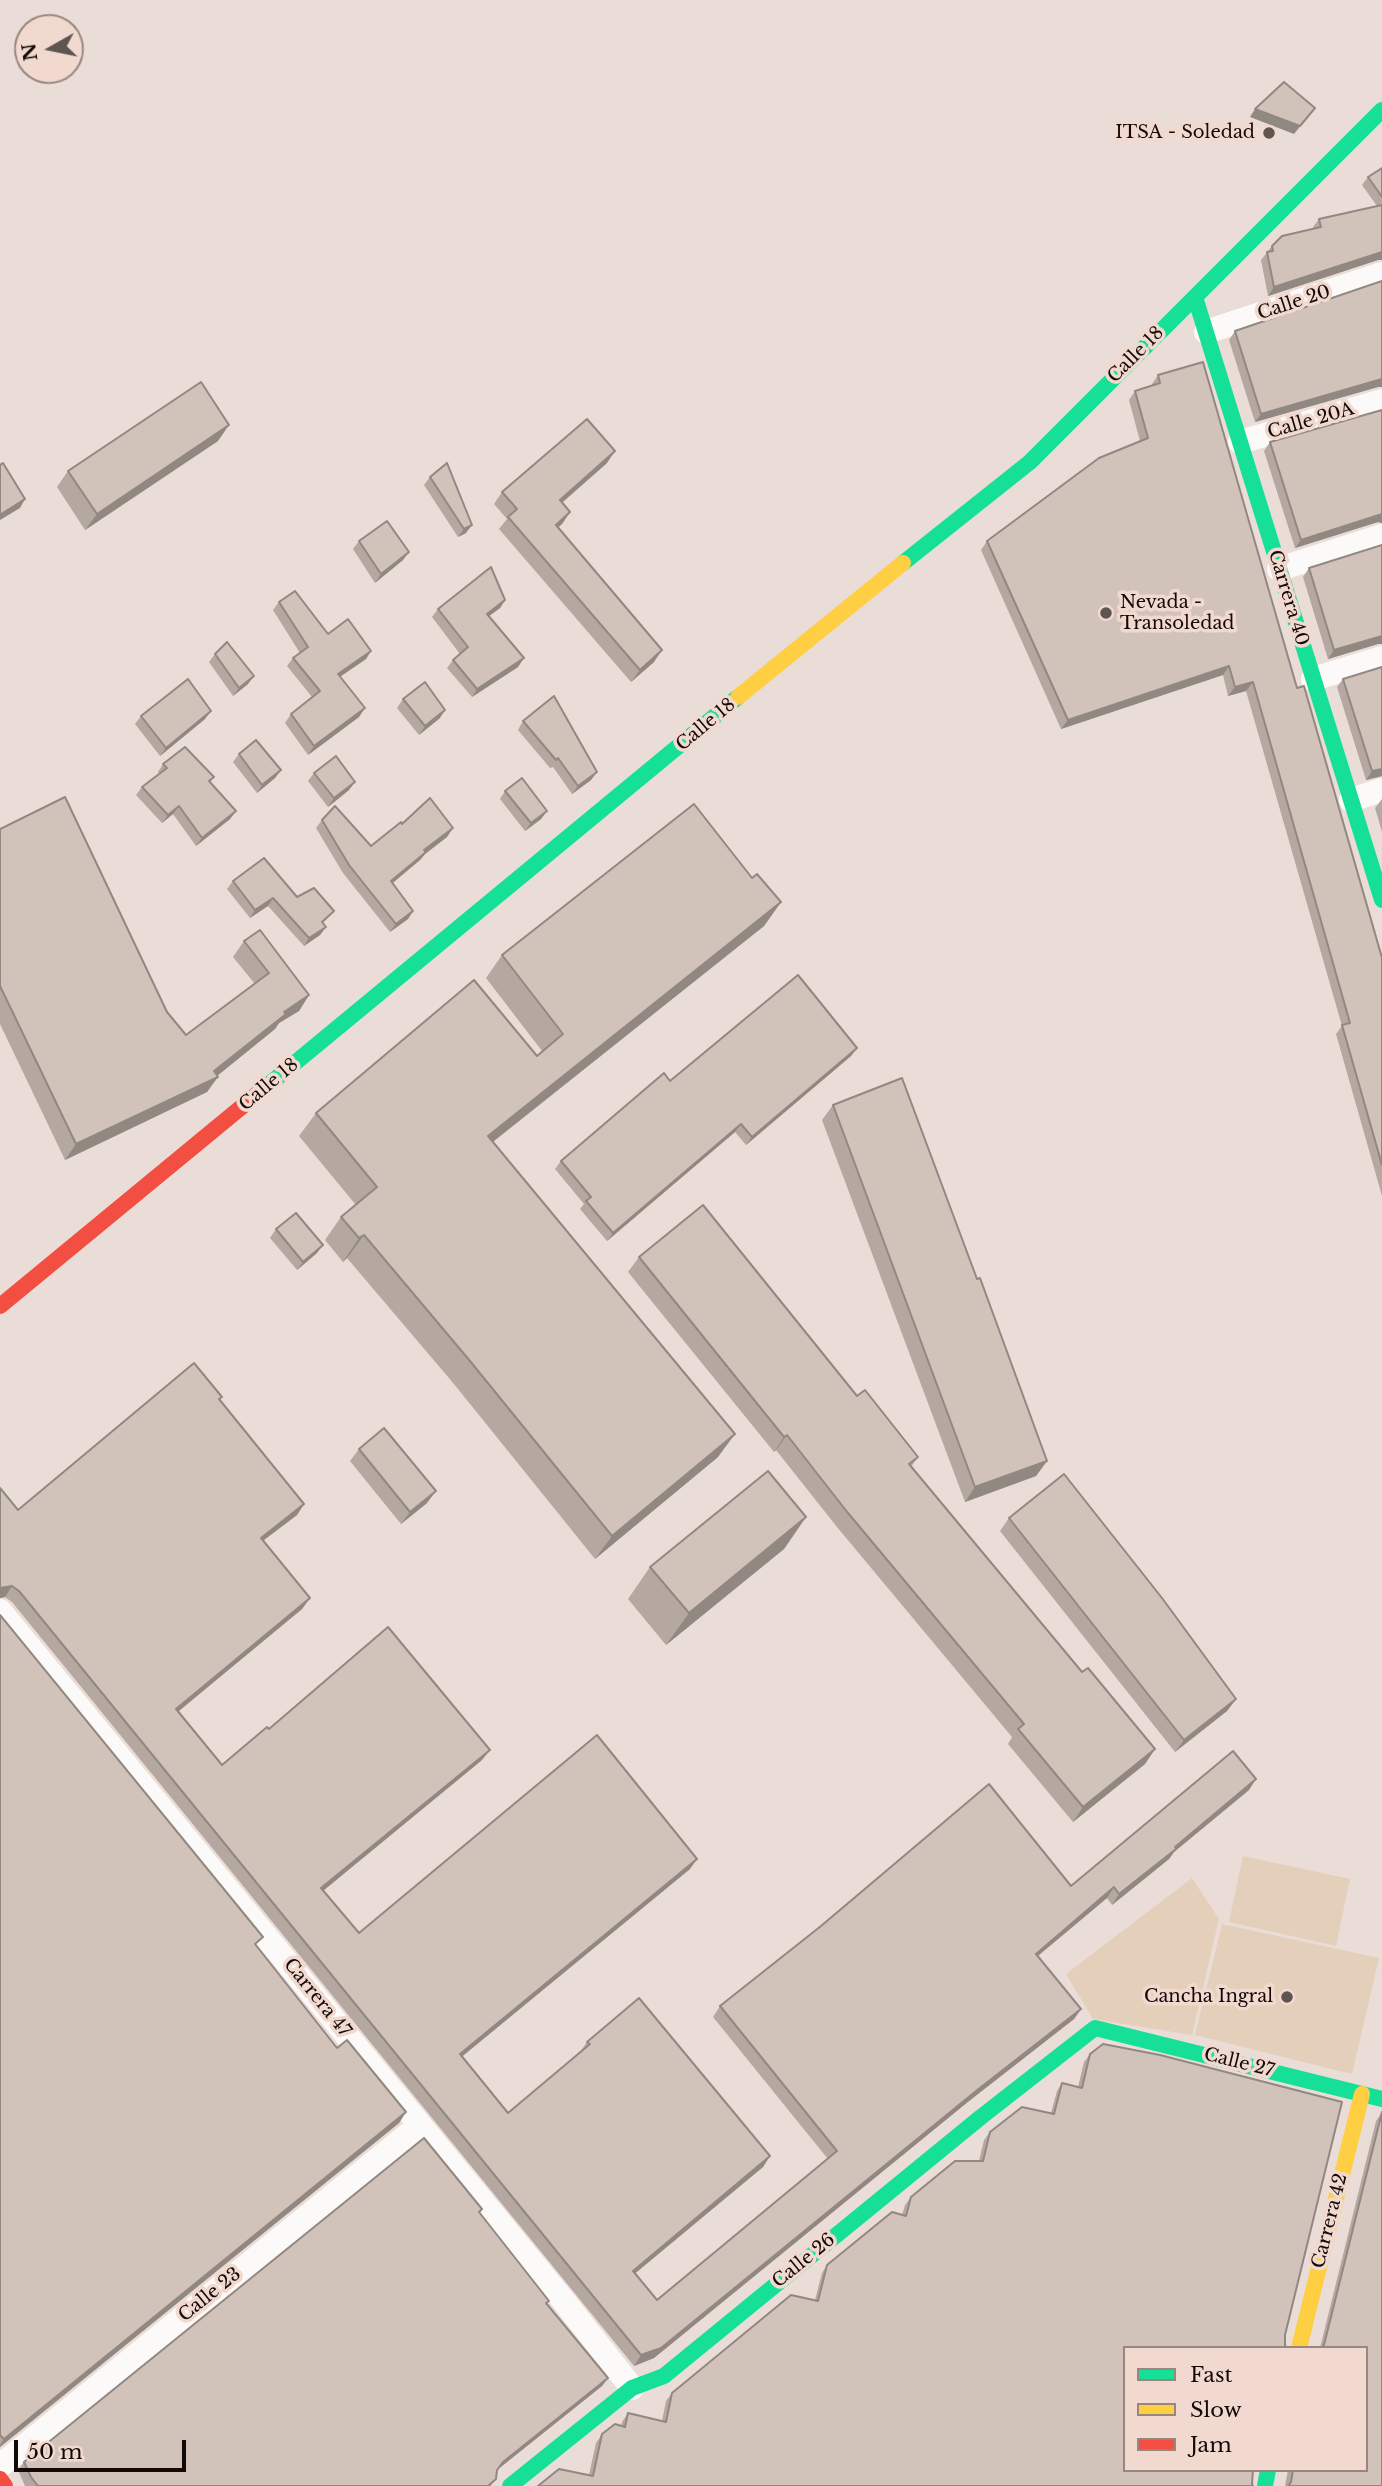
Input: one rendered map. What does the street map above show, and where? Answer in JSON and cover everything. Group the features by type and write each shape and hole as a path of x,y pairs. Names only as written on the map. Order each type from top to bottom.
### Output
{"street":[{"name":"Calle 18","path":"0,1306 830,621 1030,462 1382,110"},
{"name":"Calle 20","path":"1206,331 1382,274"},
{"name":"Carrera 40","path":"1195,297 1382,900"},
{"name":"Calle 20A","path":"1240,442 1382,401"},
{"path":"1279,569 1382,536"},
{"path":"1313,678 1382,657"},
{"path":"1351,800 1382,790"},
{"name":"Carrera 47","path":"0,1611 632,2388"},
{"name":"Calle 27","path":"1095,2028 1382,2099"},
{"name":"Calle 26","path":"510,2486 632,2388 664,2376 981,2117 1095,2028"},
{"path":"1362,2094 1375,2081"},
{"name":"Carrera 42","path":"1299,2346 1362,2094"},
{"name":"Calle 23","path":"0,2466 420,2125"},
{"path":"0,2479 5,2486"}],"shaded area":[{"path":"1243,1856 1350,1879 1336,1946 1229,1922"},
{"path":"1192,1878 1219,1919 1192,2035 1093,2019 1066,1974"},
{"name":"Cancha Ingral","path":"1222,1924 1379,1958 1352,2074 1195,2035"}],"building":[{"path":"1284,82 1315,108 1300,126 1255,109"},
{"path":"1382,168 1382,197 1368,177"},
{"path":"1382,205 1382,252 1274,287 1267,252 1273,251 1272,246 1282,236 1321,227 1319,219"},
{"path":"1382,281 1382,379 1261,414 1235,331"},
{"path":"1203,362 1297,688 1304,686 1382,958 1382,1165 1342,1025 1350,1023 1253,682 1235,687 1229,666 1068,720 987,541 1099,458 1148,438 1135,391 1160,383 1158,375"},
{"path":"201,382 229,425 97,514 68,471"},
{"path":"1382,410 1382,514 1301,540 1270,442"},
{"path":"587,419 615,451 560,500 570,512 556,525 662,650 640,670 508,517 517,509 502,492"},
{"path":"3,463 25,499 0,515 0,465"},
{"path":"447,463 472,525 464,529 430,477"},
{"path":"387,521 409,552 381,574 359,541"},
{"path":"1382,545 1382,636 1334,650 1309,568"},
{"path":"491,567 505,600 487,614 524,658 477,689 453,660 468,647 438,609"},
{"path":"295,591 328,634 348,619 371,651 338,674 365,708 314,746 291,714 320,691 293,658 308,647 279,602"},
{"path":"227,642 254,676 239,688 215,654"},
{"path":"1382,667 1382,769 1372,771 1343,679"},
{"path":"188,679 211,711 166,748 141,716"},
{"path":"425,682 445,710 425,726 403,699"},
{"path":"554,696 597,772 578,786 558,758 556,760 523,721"},
{"path":"256,740 281,770 262,785 239,754"},
{"path":"185,747 214,777 209,781 236,811 202,838 179,806 168,815 142,787 167,768 163,764"},
{"path":"336,756 355,782 334,798 314,773"},
{"path":"522,778 547,811 531,823 505,791"},
{"path":"65,797 167,1012 186,1035 269,973 244,941 260,930 309,995 284,1012 286,1014 214,1071 218,1077 76,1144 0,986 0,829"},
{"path":"430,798 453,828 424,850 426,852 391,881 413,911 396,924 349,865 322,820 335,806 371,846 401,822 402,824"},
{"path":"694,804 752,878 757,874 781,902 488,1136 735,1434 612,1536 364,1235 359,1238 341,1217 377,1187 316,1113 474,980 537,1056 563,1034 502,955"},
{"path":"264,858 297,897 314,888 334,911 322,922 326,927 309,938 273,898 255,910 233,881"},
{"path":"798,975 857,1048 752,1137 741,1124 613,1233 586,1201 591,1197 561,1161 664,1073 670,1081"},
{"path":"902,1078 977,1279 980,1278 1047,1461 975,1487 833,1105"},
{"path":"703,1205 857,1396 865,1390 918,1457 909,1464 1082,1672 1088,1668 1155,1749 1083,1807 1018,1729 1024,1724 848,1513 787,1435 784,1437 639,1257"},
{"path":"296,1213 323,1245 303,1262 276,1229"},
{"path":"194,1363 222,1397 219,1399 304,1504 261,1538 310,1598 176,1709 222,1765 267,1727 269,1729 388,1627 490,1750 321,1888 359,1933 597,1735 697,1859 460,2054 508,2113 590,2044 587,2042 639,1998 770,2156 633,2271 657,2300 837,2151 720,2006 821,1926 989,1784 1071,1886 1233,1751 1256,1779 1175,1847 1176,1849 1119,1894 1114,1887 1036,1954 1081,2009 976,2091 661,2348 641,2355 19,1591 12,1586 0,1588 0,1488 18,1510"},
{"path":"384,1428 436,1491 410,1512 359,1449"},
{"path":"768,1471 806,1517 689,1613 650,1567"},
{"path":"1064,1474 1162,1598 1236,1699 1184,1740 1009,1518"},
{"path":"0,1615 263,1937 255,1944 337,2048 347,2040 406,2112 4,2439 0,2435"},
{"path":"1103,2044 1160,2055 1342,2102 1285,2335 1286,2346 1123,2346 1123,2472 1253,2472 1253,2486 538,2486 559,2469 593,2476 602,2434 615,2424 625,2427 628,2413 666,2422 672,2393 791,2295 818,2301 827,2265 892,2212 906,2216 911,2197 955,2161 983,2161 990,2132 1022,2107 1054,2114 1062,2083 1082,2088 1090,2054"},
{"path":"1382,2112 1382,2486 1288,2486 1293,2472 1368,2472 1368,2346 1324,2345"},
{"path":"424,2138 482,2209 479,2212 549,2301 546,2303 608,2378 503,2462 497,2470 496,2479 488,2486 38,2486 24,2462"}],"traffic: fast":[{"path":"903,563 1030,462 1382,110"},
{"path":"1195,297 1382,900"},
{"path":"267,1086 738,697"},
{"path":"510,2486 632,2388 664,2376 981,2117 1095,2028 1382,2099"},
{"path":"1265,2486 1268,2472"}],"traffic: slow":[{"path":"738,697 903,563"},
{"path":"1299,2346 1362,2094"}],"traffic: jam":[{"path":"0,1306 267,1086"},
{"path":"0,2479 5,2486"}],"place":[{"name":"ITSA - Soledad","path":"1269,133"},
{"name":"Nevada - Transoledad","path":"1106,613"},
{"name":"Cancha Ingral","path":"1287,1997"}]}
